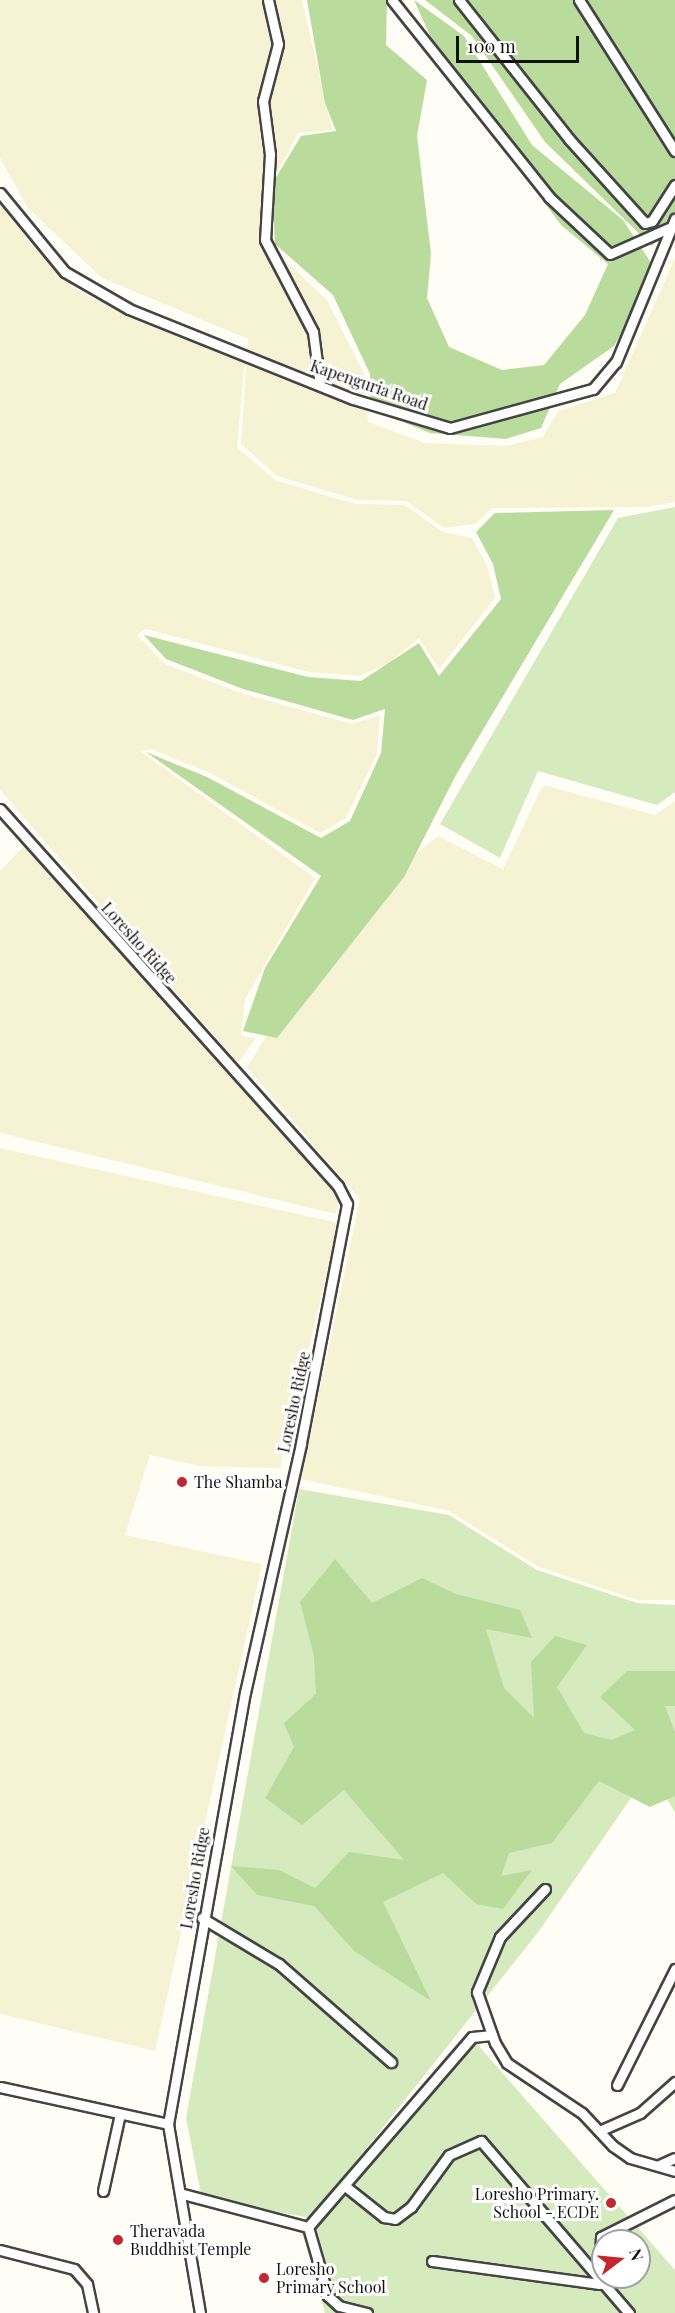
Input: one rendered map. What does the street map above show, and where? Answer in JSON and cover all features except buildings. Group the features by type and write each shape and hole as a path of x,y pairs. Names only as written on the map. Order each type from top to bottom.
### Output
{"street":[{"path":"268,0 278,44 263,101 270,154 265,240 313,332 320,385"},
{"path":"392,0 549,197 610,254 669,228"},
{"path":"459,0 569,140 645,222 652,221 675,185"},
{"path":"579,0 675,151"},
{"name":"Kapenguria Road","path":"0,193 40,246 91,289 320,385 450,428 593,389 616,362 669,228 675,219"},
{"name":"Loresho Ridge","path":"0,809 346,1198 308,1410 268,1576 202,1918 168,2124 183,2194 200,2313"},
{"path":"545,1889 500,1937 477,1992 492,2035 507,2063 582,2113 599,2132 630,2158 675,2171"},
{"path":"202,1918 279,1964 391,2062"},
{"path":"617,2085 675,1969"},
{"path":"308,2227 472,2037 492,2035"},
{"path":"599,2132 640,2114 675,2082"},
{"path":"0,2087 168,2124"},
{"path":"103,2191 120,2114"},
{"path":"345,2186 384,2217 395,2219 411,2207 449,2155 481,2141 591,2275"},
{"path":"659,2165 675,2158"},
{"path":"183,2194 308,2227"},
{"path":"617,2229 675,2200"},
{"path":"308,2227 328,2296 339,2306 368,2313"},
{"path":"0,2250 74,2269 87,2284 93,2313"},
{"path":"432,2261 591,2283"},
{"path":"603,2289 629,2313"}],"shaded area":[{"path":"0,0 302,0 332,130 298,133 270,186 272,248 326,299 364,373 368,422 425,443 506,446 543,437 558,411 615,393 675,258 675,502 646,507 492,508 475,524 444,528 406,501 357,500 277,476 241,444 248,339 102,278 28,208 0,158"},
{"path":"0,201 25,237 80,292 160,328 245,356 237,447 275,480 355,504 405,505 443,532 472,538 487,566 495,598 439,669 419,638 390,662 360,676 309,672 146,629 137,635 165,664 241,693 352,724 380,715 377,754 346,818 320,833 210,773 151,749 140,751 315,878 245,999 241,1036 256,1038 238,1063 0,790"},
{"path":"543,785 655,815 675,801 675,1600 637,1600 539,1567 449,1511 301,1479 360,1199 247,1067 346,910 438,836 503,869"},
{"path":"24,846 340,1198 336,1214 0,1133 0,871"},
{"path":"0,1148 339,1223 280,1468 200,1466 150,1455 125,1535 262,1564 155,2051 0,2014"}],"green space":[{"path":"307,0 387,0 386,45 427,80 417,136 431,254 427,298 449,347 502,370 544,365 585,315 608,264 561,225 446,71 414,0 464,36 532,145 623,220 657,272 614,346 560,384 541,428 506,439 430,433 371,409 370,374 333,295 275,244 272,184 301,136 336,131 325,103"},
{"path":"425,0 675,0 675,212 652,246 545,142 472,36"},
{"path":"675,507 675,792 657,805 538,771 500,858 440,824 618,518"},
{"path":"614,510 456,775 404,877 277,1038 243,1031 265,968 321,876 146,752 207,777 321,838 350,821 381,753 385,709 353,720 243,689 166,659 144,635 308,677 361,681 419,643 439,676 501,599 493,564 476,532 495,513"},
{"path":"299,1489 449,1515 537,1570 637,1603 675,1605 675,1812 649,1772 539,1931 311,2218 202,2199 186,2118"},
{"path":"335,1559 372,1603 422,1578 456,1594 520,1610 532,1638 486,1629 504,1688 534,1718 531,1662 555,1636 587,1645 557,1687 584,1733 612,1740 635,1730 600,1697 627,1671 675,1671 675,1706 665,1706 675,1732 675,1796 650,1807 599,1781 552,1843 509,1853 501,1876 532,1870 503,1909 476,1904 443,1873 383,1902 431,2001 354,1951 314,1906 257,1895 231,1866 279,1870 315,1888 349,1852 404,1860 344,1790 302,1825 265,1798 294,1747 284,1723 316,1694 314,1656 300,1602"},
{"path":"472,2038 639,2229 591,2229 591,2289 651,2289 651,2243 675,2270 675,2313 325,2313 301,2229 329,2212"}],"place":[{"name":"The Shamba","path":"182,1482"},
{"name":"Loresho Primary. School - ECDE","path":"611,2203"},
{"name":"Theravada Buddhist Temple","path":"118,2240"},
{"name":"Loresho Primary School","path":"264,2278"}]}
